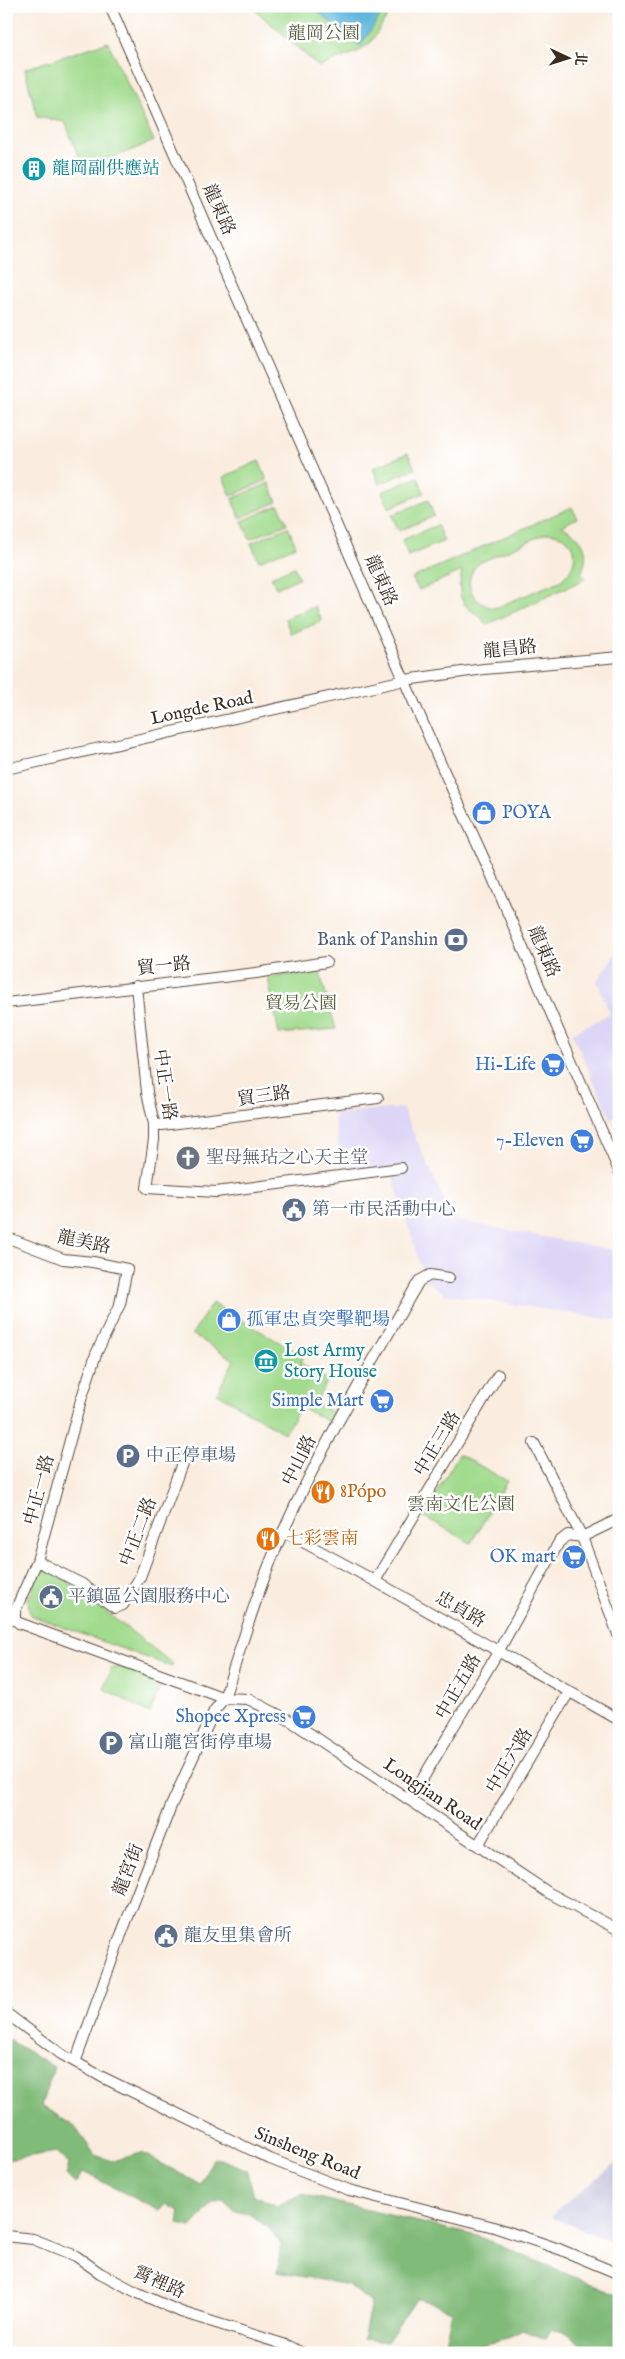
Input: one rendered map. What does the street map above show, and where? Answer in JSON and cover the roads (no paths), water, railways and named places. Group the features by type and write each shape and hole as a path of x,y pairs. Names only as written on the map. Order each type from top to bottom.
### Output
{"street":[{"name":"龍東路","path":"110,6 619,1171"},
{"name":"龍昌路","path":"405,680 484,669 619,656"},
{"name":"Longde Road","path":"6,769 405,680"},
{"name":"貿一路","path":"6,1003 256,973 326,962"},
{"name":"中正一路","path":"136,986 142,1056 154,1124 154,1140 147,1188 216,1192 401,1168"},
{"name":"貿三路","path":"154,1124 162,1125 216,1120 378,1098"},
{"name":"龍美路","path":"6,1237 63,1259 93,1262 127,1269"},
{"name":"中正一路","path":"127,1269 120,1304 96,1354 81,1400 37,1561 16,1611 15,1620 224,1698"},
{"name":"中山路","path":"224,1698 262,1584 283,1531 339,1421 420,1281 430,1275 449,1278"},
{"name":"中正三路","path":"375,1581 498,1375"},
{"path":"534,1443 582,1536 619,1637"},
{"name":"中正二路","path":"37,1561 82,1584 115,1608 124,1605 140,1577 184,1458"},
{"name":"中正五路","path":"410,1800 498,1652 560,1542 568,1535 582,1536 619,1519"},
{"name":"忠貞路","path":"283,1531 375,1581 619,1720"},
{"name":"中正六路","path":"478,1845 569,1692"},
{"name":"Longjian Road","path":"224,1698 248,1698 292,1721 549,1893 619,1930"},
{"name":"龍宮街","path":"76,2060 121,1935 171,1806 214,1711 224,1698"},
{"name":"Sinsheng Road","path":"6,2013 61,2054 76,2060 114,2084 270,2160 349,2190 494,2227 559,2249 619,2274"},
{"name":"霄裡路","path":"6,2236 33,2239 76,2256 100,2273 138,2293 181,2312 289,2346 302,2353"}],"water":[{"path":"311,6 387,6 360,46"}],"place":[{"name":"龍岡副供應站","path":"34,169"},
{"name":"POYA","path":"484,813"},
{"name":"Bank of Panshin","path":"456,940"},
{"name":"Hi-Life","path":"553,1065"},
{"name":"7-Eleven","path":"582,1141"},
{"name":"聖母無玷之心天主堂","path":"188,1158"},
{"name":"第一市民活動中心","path":"294,1210"},
{"name":"孤軍忠貞突擊靶場","path":"229,1320"},
{"name":"Lost Army Story House","path":"266,1361"},
{"name":"Simple Mart","path":"382,1401"},
{"name":"中正停車場","path":"128,1456"},
{"name":"8Pópo","path":"323,1492"},
{"name":"七彩雲南","path":"268,1539"},
{"name":"OK mart","path":"574,1557"},
{"name":"平鎮區公園服務中心","path":"51,1597"},
{"name":"Shopee Xpress","path":"304,1717"},
{"name":"富山龍宮街停車場","path":"111,1743"},
{"name":"龍友里集會所","path":"166,1936"}],"park label":[{"name":"龍岡公園","path":"324,34"},
{"name":"貿易公園","path":"301,1004"},
{"name":"雲南文化公園","path":"461,1505"}]}
